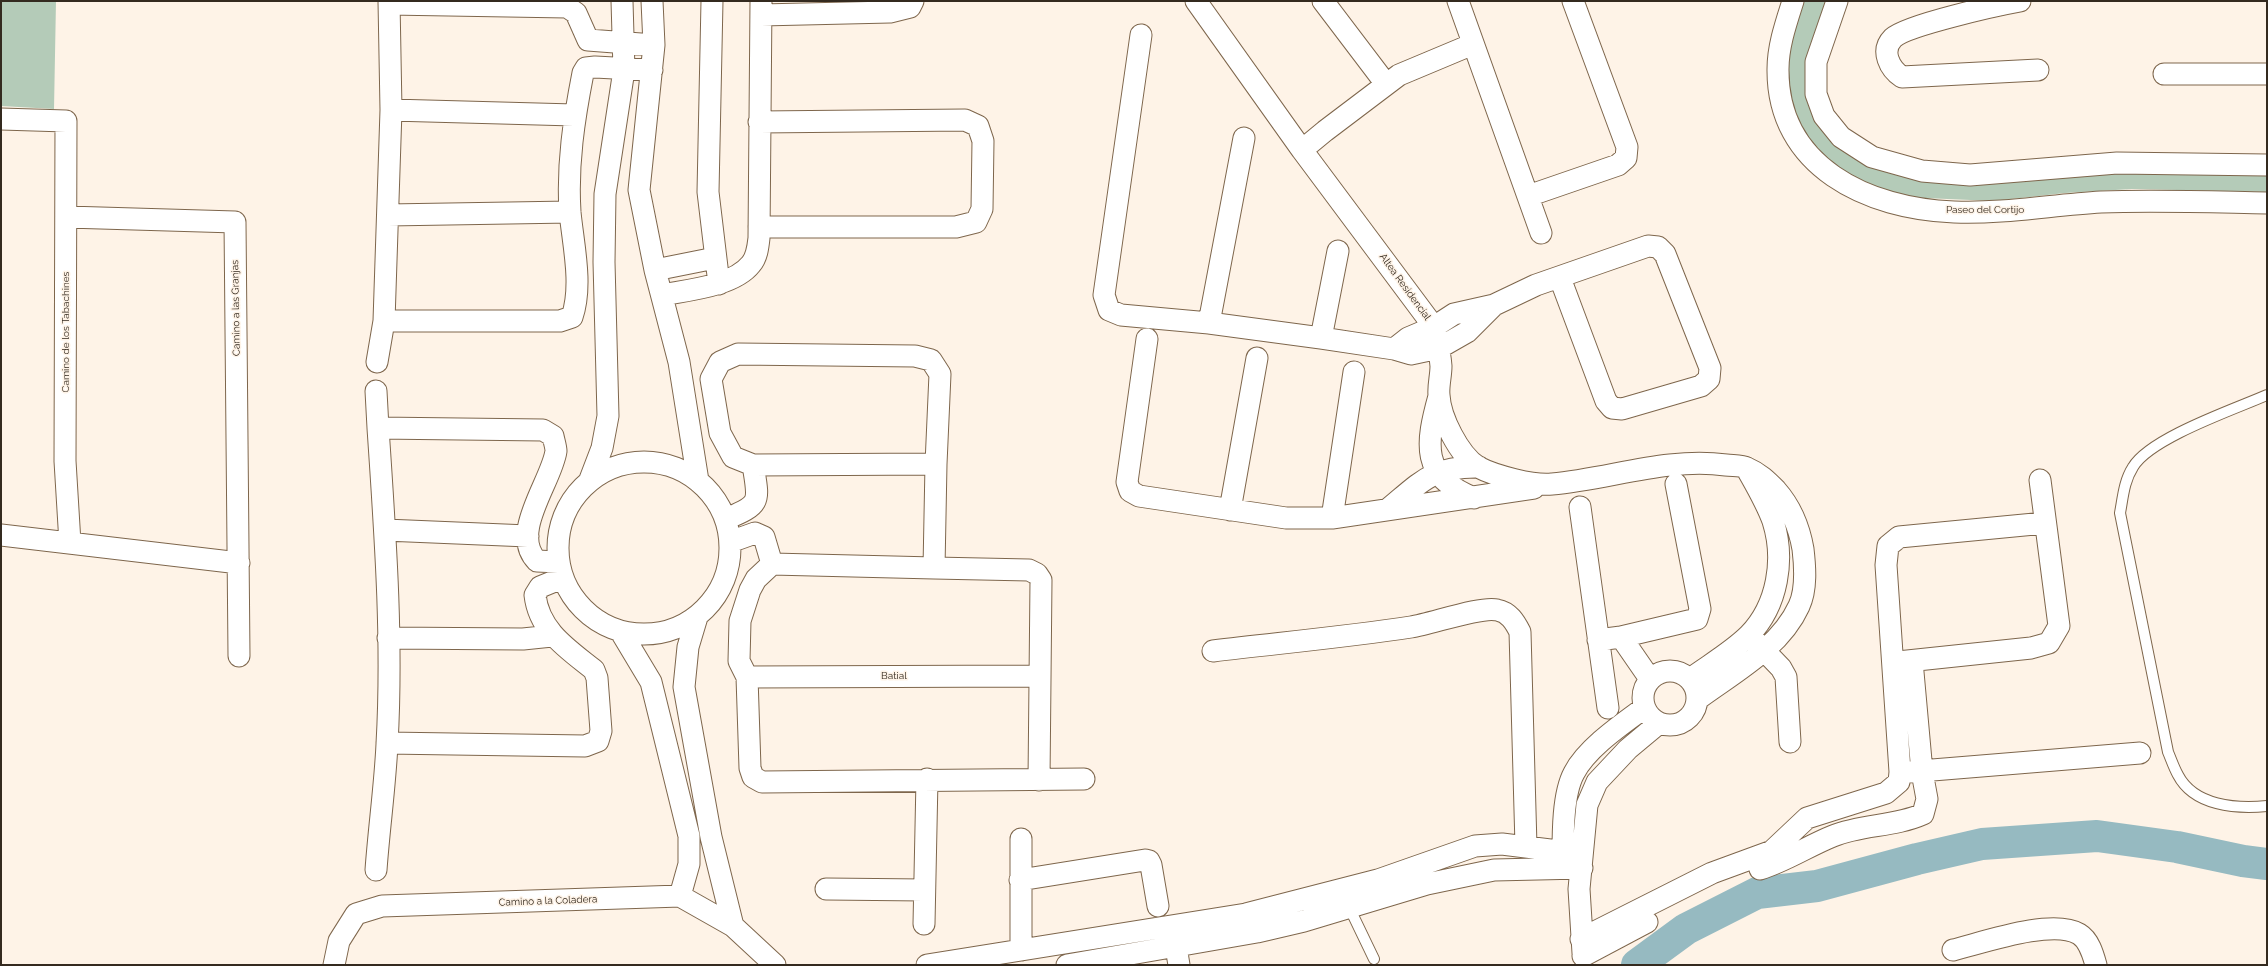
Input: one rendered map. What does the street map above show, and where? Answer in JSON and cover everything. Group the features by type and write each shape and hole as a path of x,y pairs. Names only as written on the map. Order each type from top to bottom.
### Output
{"street":[{"path":"589,482 602,448 608,416 604,262 605,194 624,70 622,44 622,1"},
{"path":"652,1 654,45 639,190 655,270 679,362 698,481"},
{"path":"712,1 708,192 714,258 719,284"},
{"path":"662,295 719,284 742,273 751,264 756,255 759,227 761,8 890,12 910,7 913,1"},
{"name":"Altea Residencial","path":"1196,1 1302,150 1434,327 1440,348 1441,367 1439,396 1454,440 1464,455 1479,467 1514,479 1550,485 1642,468 1700,463 1746,467 1763,476 1782,497 1796,520 1805,569 1799,605 1782,632 1764,650 1698,699"},
{"path":"1323,1 1386,84"},
{"path":"1458,1 1541,233"},
{"path":"1528,196 1618,165 1626,158 1627,147 1573,1"},
{"name":"Paseo del Cortijo","path":"1793,1 1783,35 1778,69 1782,104 1787,122 1796,141 1832,177 1863,192 1904,205 1952,212 2000,212 2131,201 2267,203"},
{"path":"1837,1 1816,62 1816,94 1824,116 1841,137 1872,157 1922,171 1970,175 2117,163 2267,165"},
{"path":"2020,1 1993,6 1907,31 1893,38 1888,49 1887,60 1893,70 1902,77 2038,70"},
{"path":"377,362 384,322 388,215 391,110 389,3 567,7 576,13 588,40 622,44 654,45"},
{"path":"1141,35 1104,295 1109,310 1121,315 1209,323 1322,338 1394,349 1411,354 1440,348 1466,332 1494,305"},
{"path":"1302,150 1386,84 1399,76 1473,44"},
{"path":"384,322 560,321 572,317 575,306 575,243 570,212 571,142 574,115 583,73 586,68 595,67 624,70 652,70"},
{"path":"2164,74 2267,74"},
{"path":"391,110 574,115"},
{"name":"Camino de los Tabachines","path":"1,119 66,121 67,217 65,461 70,543"},
{"path":"759,122 965,120 978,126 983,141 982,209 976,222 956,227 759,227"},
{"path":"1209,323 1244,138"},
{"path":"388,215 570,212"},
{"name":"Camino a las Granjas","path":"67,217 235,222 239,656"},
{"path":"1394,349 1408,338 1434,327 1454,314 1494,305 1536,285 1560,278 1648,246 1658,247 1665,254 1710,368 1709,379 1701,386 1622,409 1612,408 1606,401 1560,278"},
{"path":"1322,338 1338,251"},
{"path":"655,270 714,258"},
{"path":"1148,339 1128,482 1130,491 1139,496 1286,518 1332,518 1474,498 1550,485"},
{"path":"934,568 936,464 940,374 931,360 915,356 738,354 720,362 711,378 720,433 733,457 753,465 936,464"},
{"path":"1230,510 1257,358"},
{"path":"1332,518 1354,372"},
{"path":"376,391 385,530 388,638 387,743 376,870"},
{"path":"1439,396 1429,430 1429,450 1437,472 1450,486 1474,498"},
{"path":"378,428 542,430 553,436 556,451 533,508 528,536 530,555 537,562 560,570"},
{"path":"639,462 655,462 671,466 698,481 714,498 726,519 730,542 729,565 725,580 708,606 697,617 676,628 654,634 621,632 591,617 579,606 560,570 559,529 572,499 589,482 609,469 639,462"},
{"path":"726,519 752,507 757,500 758,493 753,465"},
{"path":"1387,510 1427,478 1437,472 1457,466 1479,467"},
{"path":"1690,679 1748,636 1764,617 1773,597 1779,552 1773,520 1746,467"},
{"path":"1903,662 2031,648 2050,643 2059,626 2040,480"},
{"path":"1598,640 1621,637 1697,620 1700,609 1676,484"},
{"path":"1580,507 1608,708"},
{"path":"1583,953 1728,879 1777,864 1833,836 1858,829 1907,821 1923,814 1927,799 1886,565 1888,546 1899,537 2045,523"},
{"path":"385,530 528,536"},
{"path":"730,542 755,533 764,537 772,564"},
{"path":"1,535 239,563"},
{"path":"1039,780 1041,580 1037,574 1029,570 772,564 756,579 750,590 740,621 739,661 747,677 750,768 753,777 762,782 927,779 1039,780 1084,779"},
{"path":"387,743 586,746 598,741 601,731 597,678 594,670 552,636 536,607 534,595 540,587 560,570"},
{"path":"1213,651 1412,627 1484,609 1497,610 1508,615 1520,632 1526,846"},
{"path":"697,617 688,647 684,687 711,837 733,926"},
{"path":"621,632 651,682 689,836 689,864 680,896 733,926 775,965"},
{"path":"388,638 523,639 552,636"},
{"path":"1748,636 1781,668 1786,677 1790,742"},
{"path":"1621,637 1650,679"},
{"path":"1583,953 1712,873 1772,851 1807,818 1886,793 1899,782 1903,662"},
{"path":"1670,671 1681,673 1690,679 1696,688 1698,699 1695,710 1689,719 1680,724 1669,726 1658,724 1644,708 1642,698 1644,688 1650,679 1659,673 1670,671"},
{"name":"Batial","path":"747,677 1040,676"},
{"path":"1583,953 1579,889 1572,860 1567,798 1574,772 1612,731 1644,708"},
{"path":"1572,860 1587,805 1596,782 1628,749 1658,724"},
{"path":"1900,772 1922,772 2140,754"},
{"path":"924,924 927,779"},
{"path":"1011,956 1020,880 1021,839"},
{"path":"1067,965 1178,956 1257,932 1304,921 1348,907 1381,889 1475,846 1502,844 1526,846 1572,860"},
{"path":"1020,880 1145,860 1149,861 1151,866 1158,906"},
{"path":"927,965 1011,956 1381,889 1428,884 1494,870 1572,860"},
{"path":"826,889 924,890"},
{"name":"Camino a la Coladera","path":"334,965 339,941 356,914 382,906 680,896"},
{"path":"1953,950 2038,929 2060,929 2079,934 2090,947 2096,965"}],"lane":[{"path":"2267,396 2188,428 2158,444 2133,465 2124,484 2120,514 2168,752 2178,776 2193,793 2217,804 2247,808 2267,806"},
{"path":"1348,907 1374,960"}],"green space":[{"path":"1,1 56,1 54,109 1,106"},
{"path":"1801,1 1826,1 1806,63 1807,98 1815,122 1833,142 1856,160 1922,182 1995,183 2133,170 2267,174 2267,192 2132,189 2065,193 1994,201 1901,197 1839,173 1805,138 1789,106 1785,66"}],"waterway":[{"path":"1637,965 1686,929 1757,893 1817,886 1917,859 1982,844 2097,836 2177,847 2243,861 2267,864"}]}
